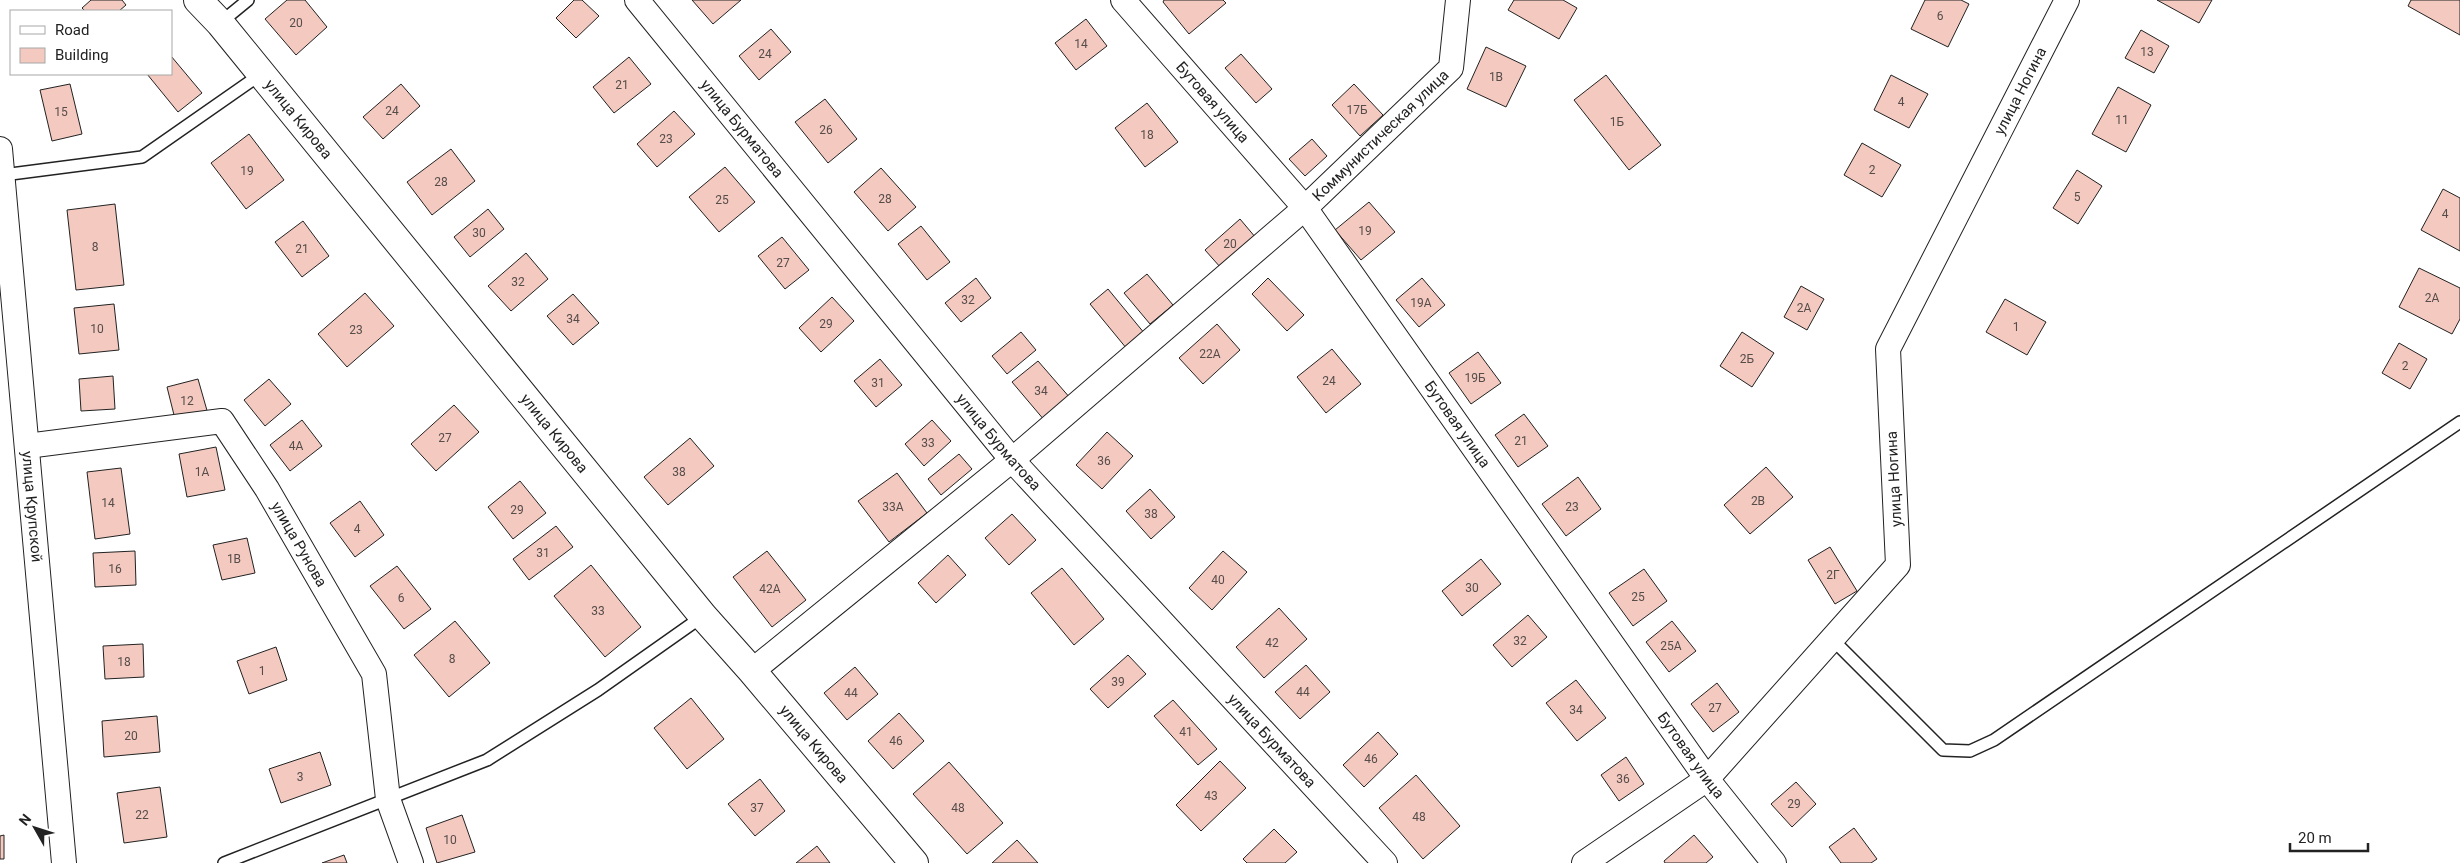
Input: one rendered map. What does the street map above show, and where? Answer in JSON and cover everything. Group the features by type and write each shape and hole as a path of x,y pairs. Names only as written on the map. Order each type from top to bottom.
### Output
{"main road":[{"name":"улица Кирова","path":"198,0 220,23 702,616 752,671 914,863"}],"street":[{"name":"улица Бурматова","path":"637,0 1012,460 1385,863"},
{"name":"Бутовая улица","path":"1123,0 1305,208 1707,779 1774,863"},
{"name":"Коммунистическая улица","path":"752,671 1012,460 1305,208 1451,68 1458,0"},
{"name":"улица Ногина","path":"1584,863 1707,779 1898,565 1888,349 2068,0"},
{"name":"улица Крупской","path":"0,149 64,863"},
{"name":"улица Рунова","path":"27,446 222,421 267,489 374,674 388,799 411,863"}],"lane":[{"path":"220,23 248,0"},
{"path":"3,175 142,157 261,74"},
{"path":"1832,639 1943,750 1970,751 1994,740 2460,422"},
{"path":"224,863 487,760 598,690 702,616"}],"building":[{"path":"91,0 122,0 126,5 120,10 84,10 82,8"},
{"path":"287,0 305,0 327,27 296,55 265,19"},
{"path":"574,0 582,0 599,16 576,38 556,18"},
{"path":"692,0 741,0 713,24"},
{"path":"1164,0 1223,0 1226,3 1189,34 1163,2"},
{"path":"1514,0 1563,0 1577,8 1559,39 1508,10"},
{"path":"1925,0 1961,0 1969,4 1948,47 1911,29"},
{"path":"2157,0 2212,0 2199,23"},
{"path":"2411,0 2460,0 2460,35 2408,6"},
{"path":"1086,19 1107,46 1076,70 1055,43"},
{"path":"771,29 791,52 759,80 739,56"},
{"path":"2141,30 2169,46 2154,73 2125,58"},
{"path":"1486,47 1526,66 1506,107 1467,89"},
{"path":"1241,54 1272,89 1256,103 1225,68"},
{"path":"172,57 202,93 178,112 148,75 172,75"},
{"path":"629,57 651,84 614,113 593,87"},
{"path":"1606,75 1661,145 1629,170 1574,100"},
{"path":"1891,75 1928,94 1909,128 1874,110"},
{"path":"70,84 82,134 52,141 40,90"},
{"path":"401,84 420,106 383,139 363,117"},
{"path":"1354,84 1383,115 1360,136 1332,105"},
{"path":"2118,87 2151,105 2126,152 2092,134"},
{"path":"825,99 857,139 828,163 795,122"},
{"path":"1147,103 1178,142 1145,167 1115,128"},
{"path":"674,111 695,134 657,167 637,144"},
{"path":"249,134 284,180 246,209 211,163"},
{"path":"1312,139 1327,156 1305,176 1289,159"},
{"path":"1862,143 1901,165 1882,197 1844,175"},
{"path":"451,149 475,181 432,215 407,182"},
{"path":"725,167 755,202 719,232 689,197"},
{"path":"881,168 916,207 888,231 854,192"},
{"path":"2077,170 2102,186 2078,224 2053,208"},
{"path":"2443,189 2460,198 2460,251 2421,230"},
{"path":"1369,202 1395,232 1361,260 1335,230"},
{"path":"115,204 124,285 76,290 67,210"},
{"path":"488,209 504,229 470,257 454,237"},
{"path":"1240,219 1256,238 1221,268 1205,250"},
{"path":"303,221 329,256 302,277 275,242"},
{"path":"921,226 950,262 927,280 898,244"},
{"path":"782,237 809,270 785,289 758,256"},
{"path":"526,253 548,279 511,311 488,286"},
{"path":"2419,268 2460,288 2460,319 2452,334 2399,307"},
{"path":"1147,274 1173,305 1150,324 1124,293"},
{"path":"976,278 991,298 961,322 945,303"},
{"path":"1268,278 1304,315 1287,331 1252,294"},
{"path":"1422,278 1445,305 1419,327 1396,300"},
{"path":"1801,286 1824,299 1807,330 1784,317"},
{"path":"1108,289 1145,334 1127,349 1090,304"},
{"path":"365,293 394,326 347,367 318,334"},
{"path":"573,294 599,323 573,345 547,316"},
{"path":"832,297 854,321 821,352 799,328"},
{"path":"2005,299 2046,322 2027,355 1986,332"},
{"path":"114,304 119,350 79,354 74,308"},
{"path":"1217,324 1240,350 1203,384 1179,358"},
{"path":"1021,332 1036,350 1007,374 992,356"},
{"path":"1742,332 1774,353 1752,387 1720,366"},
{"path":"2399,343 2427,359 2410,389 2382,373"},
{"path":"1332,349 1361,384 1326,413 1297,377"},
{"path":"1478,352 1501,383 1471,404 1449,373"},
{"path":"880,359 902,385 876,407 854,381"},
{"path":"1038,361 1071,399 1045,421 1012,382"},
{"path":"113,376 115,409 81,411 79,379"},
{"path":"198,379 208,414 176,423 167,387"},
{"path":"269,379 291,404 265,426 244,400"},
{"path":"454,405 479,432 436,471 411,444"},
{"path":"1524,414 1548,446 1518,467 1495,435"},
{"path":"302,420 322,446 290,471 270,445"},
{"path":"932,420 951,441 924,466 905,444"},
{"path":"1107,432 1133,456 1102,489 1076,465"},
{"path":"690,438 714,466 668,505 644,477"},
{"path":"216,447 225,490 187,497 179,454"},
{"path":"959,454 972,469 941,495 928,479"},
{"path":"1766,467 1793,497 1750,534 1724,505"},
{"path":"121,468 130,534 95,539 87,472"},
{"path":"897,473 927,513 889,542 858,501"},
{"path":"1578,477 1601,509 1566,536 1542,504"},
{"path":"520,481 546,513 513,539 488,507"},
{"path":"1150,489 1175,517 1151,539 1126,511"},
{"path":"360,501 384,535 355,557 330,523"},
{"path":"1012,514 1036,540 1009,565 985,538"},
{"path":"556,526 573,547 529,580 513,559"},
{"path":"247,538 255,573 222,580 213,545"},
{"path":"1830,547 1857,591 1835,604 1808,560"},
{"path":"135,551 136,585 95,587 93,553"},
{"path":"767,551 806,600 772,627 733,577"},
{"path":"1223,551 1247,572 1212,610 1189,588"},
{"path":"948,555 966,575 936,603 918,583"},
{"path":"1481,559 1501,584 1462,616 1442,591"},
{"path":"591,565 641,627 605,657 554,596"},
{"path":"397,566 431,609 404,629 370,586"},
{"path":"1062,568 1104,619 1074,645 1031,593"},
{"path":"1644,569 1667,601 1633,626 1609,593"},
{"path":"1279,608 1307,639 1264,678 1236,647"},
{"path":"1528,615 1547,637 1512,667 1493,645"},
{"path":"455,621 490,663 449,697 414,655"},
{"path":"1672,621 1696,651 1669,672 1646,642"},
{"path":"143,644 144,677 105,679 103,646"},
{"path":"276,647 287,680 249,694 237,661"},
{"path":"1128,655 1146,674 1108,708 1090,689"},
{"path":"1306,665 1330,692 1300,719 1275,692"},
{"path":"855,667 878,694 847,720 824,693"},
{"path":"1576,680 1606,718 1577,741 1546,703"},
{"path":"1717,683 1739,712 1713,732 1691,704"},
{"path":"691,698 724,739 687,769 654,728"},
{"path":"1173,700 1217,749 1198,765 1154,716"},
{"path":"899,713 924,741 893,769 868,741"},
{"path":"157,716 160,752 104,757 102,721"},
{"path":"1378,732 1398,754 1364,787 1343,765"},
{"path":"320,752 331,785 281,803 269,769"},
{"path":"1626,757 1644,784 1619,801 1601,775"},
{"path":"1220,761 1246,788 1201,831 1176,805"},
{"path":"949,762 1003,823 967,854 913,794"},
{"path":"1416,775 1460,826 1423,859 1379,808"},
{"path":"760,779 785,811 755,836 728,804"},
{"path":"1796,782 1816,804 1792,827 1771,804"},
{"path":"160,787 167,837 124,843 117,793"},
{"path":"462,815 475,852 437,863 426,828"},
{"path":"1854,828 1877,859 1871,863 1841,863 1829,847"},
{"path":"1274,829 1297,852 1285,863 1247,863 1243,859"},
{"path":"4,835 4,859 0,859 0,836"},
{"path":"1694,835 1713,857 1706,863 1665,863 1664,861"},
{"path":"1017,840 1038,863 992,863"},
{"path":"817,846 830,863 796,863"},
{"path":"344,855 347,863 322,863"}]}
